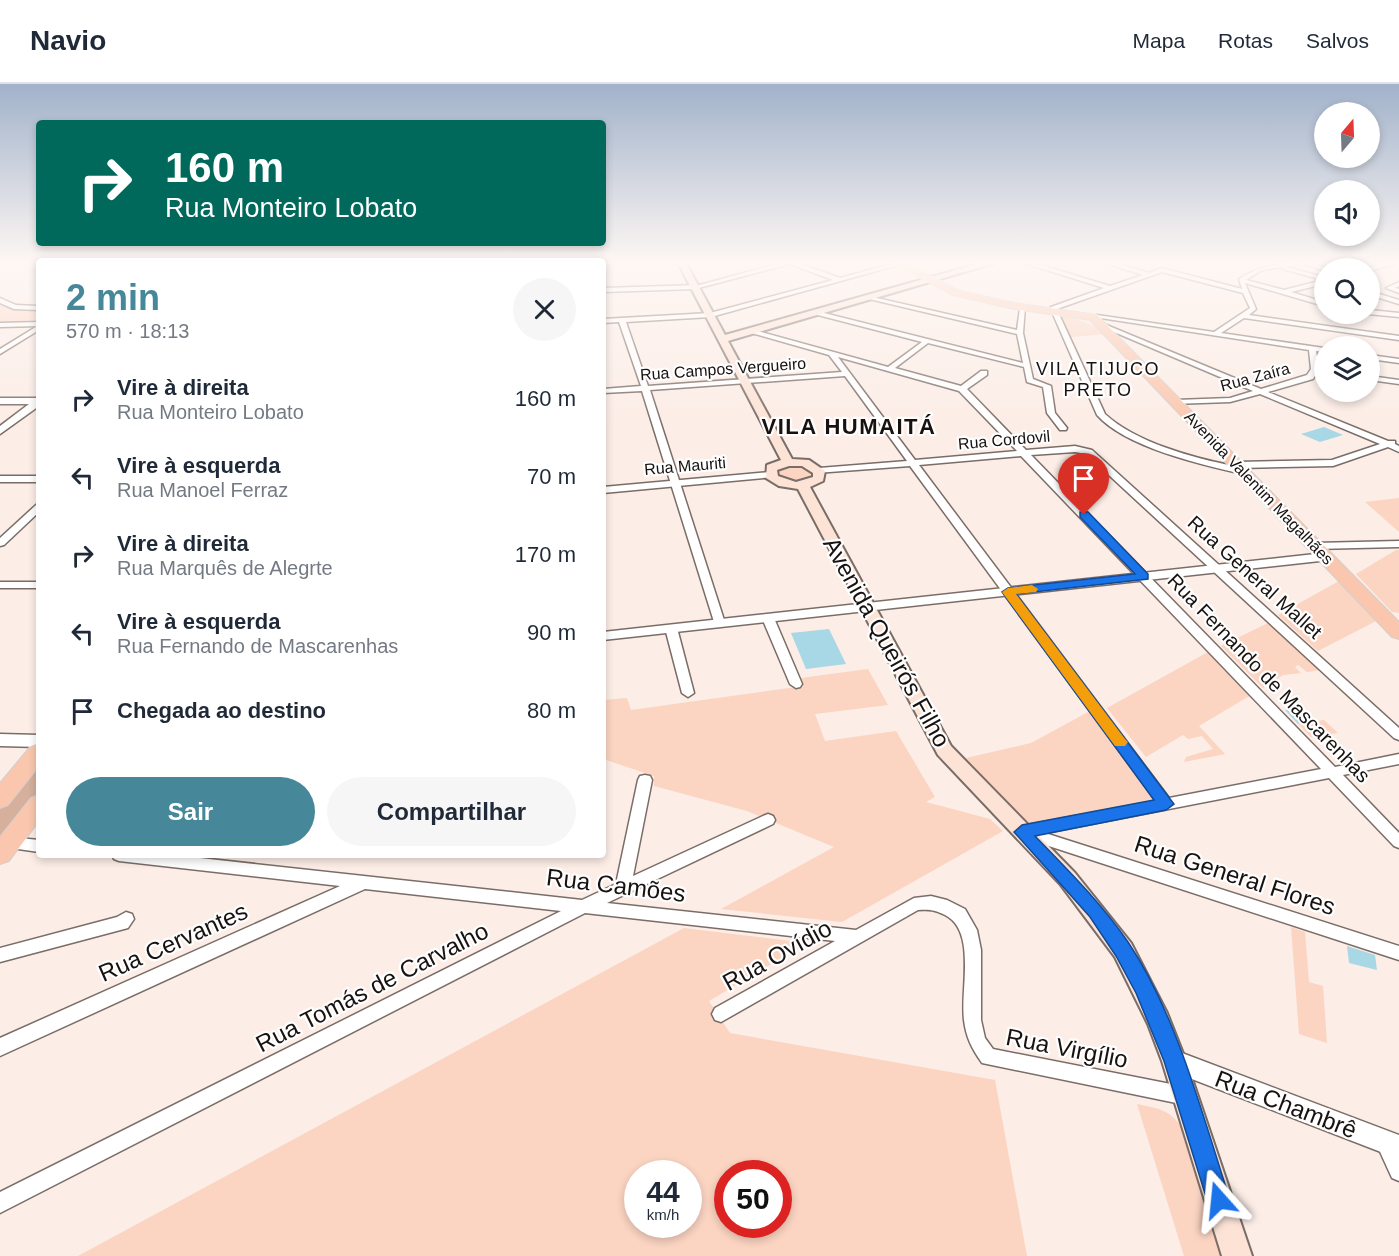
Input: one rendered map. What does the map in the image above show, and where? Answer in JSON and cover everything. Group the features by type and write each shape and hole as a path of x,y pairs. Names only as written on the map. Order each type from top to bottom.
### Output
{"main road":[{"path":"716,318 723,339 788,462"},
{"path":"723,339 799,318"},
{"path":"1074,318 1099,325"},
{"path":"718,321 750,331"},
{"name":"Avenida Valentim Magalhães","path":"1099,325 1399,633"},
{"path":"788,462 805,463 819,471 820,475 816,480 801,485 782,483 770,475 774,466 788,462"},
{"name":"Avenida Queirós Filho","path":"801,485 944,750 1096,912 1123,950 1159,1021 1174,1061 1237,1256"},
{"path":"0,799 36,755"},
{"path":"4,849 36,808"}],"street":[{"path":"606,321 718,321 728,318"},
{"path":"835,318 1027,366"},
{"path":"954,318 1020,333"},
{"path":"1022,318 1020,333 1030,380 1047,386 1051,413 1063,428"},
{"path":"1057,318 1101,415 1108,423 1136,438 1240,468 1333,463 1399,441"},
{"path":"1215,334 1240,318"},
{"path":"1255,318 1399,338"},
{"path":"1287,318 1320,327"},
{"path":"622,320 663,441 674,483 719,623"},
{"path":"0,325 36,326"},
{"path":"1099,325 1215,334 1312,348"},
{"path":"1099,325 1399,449"},
{"path":"1099,325 1140,340"},
{"path":"0,352 36,328"},
{"path":"750,331 962,389 984,373"},
{"path":"890,369 927,341"},
{"name":"Rua Zaíra","path":"1312,348 1314,362"},
{"path":"1384,359 1394,353"},
{"path":"832,354 1166,804"},
{"path":"1380,358 1399,361"},
{"name":"Rua Zaíra","path":"1176,402 1230,400 1310,376 1314,370"},
{"name":"Rua Campos Vergueiro","path":"606,391 845,374"},
{"path":"1380,379 1399,382"},
{"name":"Rua Fernando de Mascarenhas","path":"962,389 1399,842"},
{"path":"0,401 36,401"},
{"path":"0,431 36,403"},
{"name":"Rua Cordovil","path":"819,471 1083,450"},
{"name":"Rua General Mallet","path":"1083,450 1092,454 1399,735"},
{"name":"Rua Mauriti","path":"606,489 770,475"},
{"path":"0,479 36,479"},
{"path":"0,543 36,510"},
{"path":"606,636 1144,577 1320,552 1399,544"},
{"path":"0,585 36,585"},
{"path":"768,618 796,684"},
{"path":"671,628 688,693"},
{"path":"0,740 36,741"},
{"path":"1022,832 1399,759"},
{"path":"623,889 645,780"},
{"name":"Rua Tomás de Carvalho","path":"0,1203 587,905 768,820"},
{"name":"Rua General Flores","path":"1022,832 1399,953"},
{"path":"4,849 36,846"},
{"name":"Rua Camões","path":"147,858 587,905 857,937"},
{"name":"Rua Cervantes","path":"0,1047 365,881"},
{"name":"Rua Virgílio","path":"857,937 923,902 956,910 969,927 974,1034 981,1051 988,1057 1186,1096"},
{"path":"0,955 122,923 126,919"},
{"name":"Rua Ovídio","path":"721,1014 857,937"},
{"name":"Rua Chambrê","path":"1174,1061 1392,1144"},
{"path":"1392,1144 1399,1172"}],"shaded area":[{"path":"0,318 36,318 36,320 0,323"},
{"path":"1062,318 1088,323 1108,334 1071,337"},
{"path":"801,465 813,473 813,477 798,482 777,477 776,470 781,466"},
{"path":"1399,498 1399,532 1365,502"},
{"path":"1399,550 1399,613 1392,612 1356,574"},
{"path":"1339,581 1376,621 1318,651 1278,615"},
{"path":"1268,623 1320,670 1307,672 1298,665 1295,667 1301,673 1283,675 1263,688 1221,646"},
{"path":"1208,652 1251,695 1199,726 1225,754 1184,762 1186,757 1213,749 1202,736 1188,739 1183,735 1146,757 1107,708"},
{"path":"868,669 888,705 815,714 825,741 896,731 935,797 926,802 990,819 1003,831 842,922 721,909 834,847 747,811 654,786 654,776 606,760 606,700 627,698 631,710 803,686 801,678"},
{"path":"1090,711 1166,804 1031,830 966,758 1031,743"},
{"path":"1324,720 1338,733 1311,737 1298,724"},
{"path":"1291,927 1305,932 1309,982 1323,986 1327,1043 1299,1034"},
{"path":"684,928 791,941 798,948 709,1001 730,1033 995,1080 1027,1256 78,1256"},
{"path":"1137,1104 1168,1114 1182,1128 1221,1256 1184,1256"}],"building":[{"path":"1324,427 1343,435 1320,442 1301,434"},
{"path":"829,629 846,664 806,669 791,633"},
{"path":"1303,708 1316,722 1298,724 1285,710"},
{"path":"1347,946 1375,955 1377,970 1349,963"}],"waterway":[{"path":"0,828 36,782"}],"slow traffic":[{"path":"1032,589 1008,592 1120,742"}],"district":[{"name":"VILA TIJUCO PRETO","path":"1098,379"},
{"name":"VILA HUMAITÁ","path":"849,426"}],"route":[{"path":"1084,515 1144,577 1008,592 1166,804 1022,832 1068,879 1096,912 1123,950 1144,989 1174,1061 1219,1200"}]}
